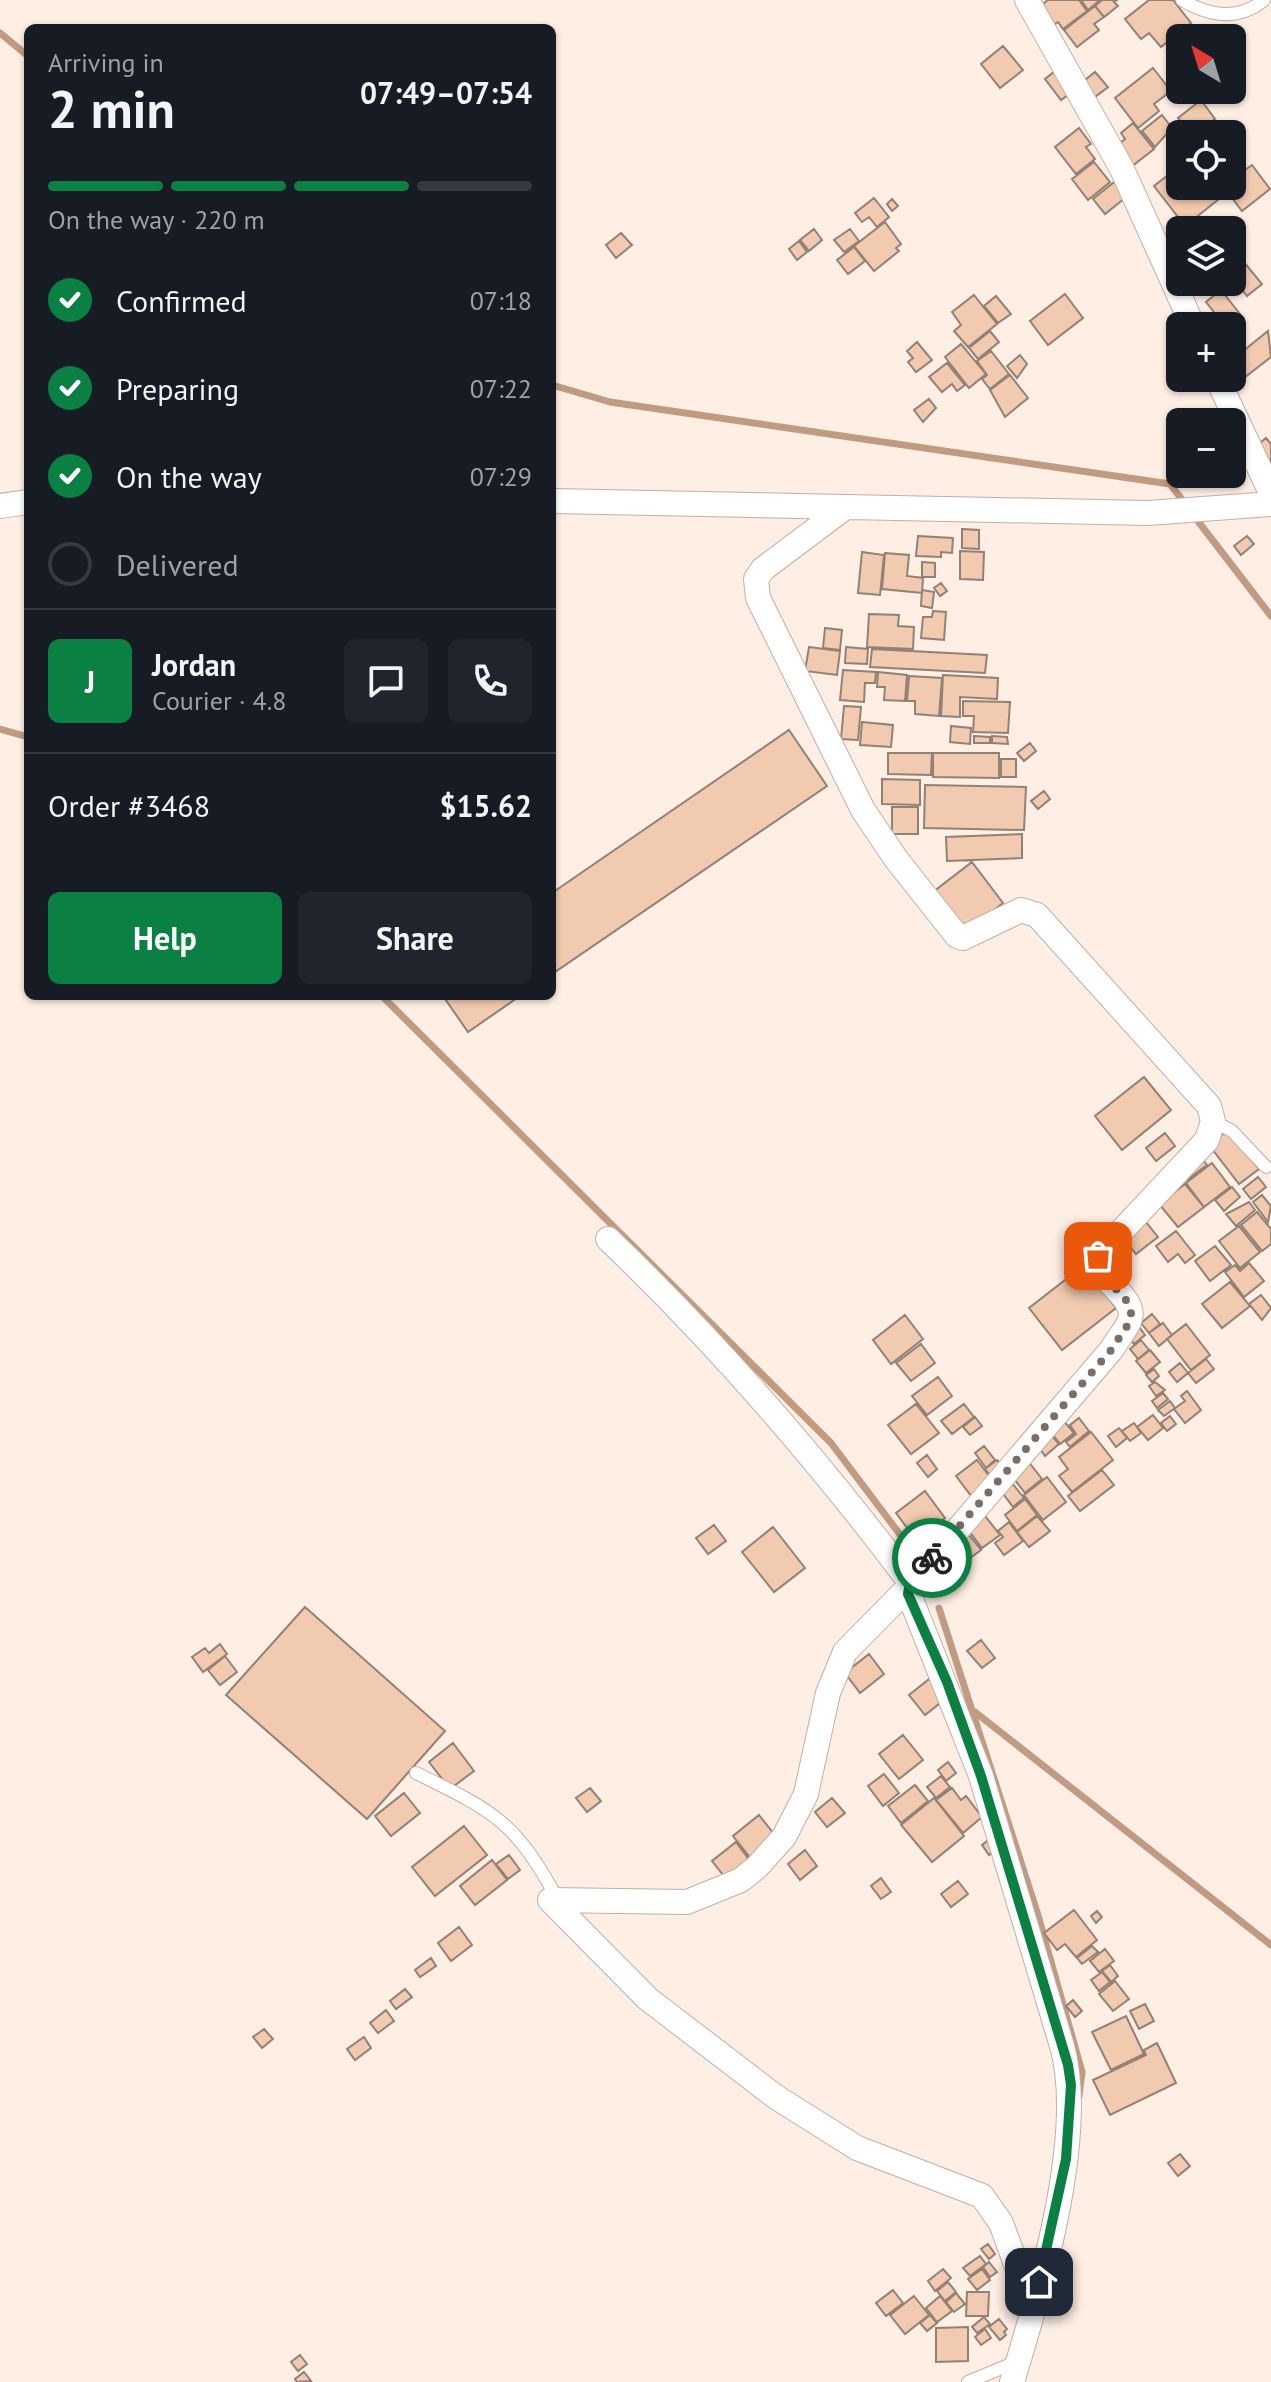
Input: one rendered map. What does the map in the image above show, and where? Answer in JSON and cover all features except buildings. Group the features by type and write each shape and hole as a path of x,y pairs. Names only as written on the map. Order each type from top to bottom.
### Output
{"street":[{"path":"1027,0 1122,169 1187,312"},
{"path":"1224,392 1271,493"},
{"path":"556,501 1148,513 1271,504"},
{"path":"0,506 24,503"},
{"path":"843,509 763,569 756,584 758,598 863,810 896,859 957,936 975,935 1021,910 1037,915 1209,1106 1213,1121 1207,1140 1098,1256 1099,1272 1123,1296 1131,1312 1131,1319 1112,1349 909,1585 845,1652 838,1664 806,1794 784,1837 741,1880 687,1902 550,1900 648,1999 776,2097 857,2148 982,2196 1001,2223 1033,2311"},
{"path":"608,1239 671,1299 754,1389 909,1585 981,1776 1068,2065 1071,2085 1066,2159 1033,2311 1016,2371"}],"lane":[{"path":"1182,0 1208,12 1244,14 1264,0"},
{"path":"1213,1121 1232,1131 1266,1167"},
{"path":"416,1773 501,1819 531,1853 558,1900"},
{"path":"968,2382 1016,2371"}],"waterway":[{"path":"0,33 24,53"},
{"path":"556,386 610,402 1170,484 1187,506"},
{"path":"1194,516 1271,616"},
{"path":"0,729 24,736"},
{"path":"386,1000 831,1443 923,1565"},
{"path":"939,1608 1037,1912 1082,2072 1079,2096"},
{"path":"975,1712 1271,1945"}],"way so far":[{"path":"932,1558 1112,1349 1131,1319 1123,1296 1099,1272 1098,1256"}],"route":[{"path":"932,1558 910,1582 908,1594 947,1682 981,1776 1068,2065 1071,2085 1066,2159 1039,2282"}]}
